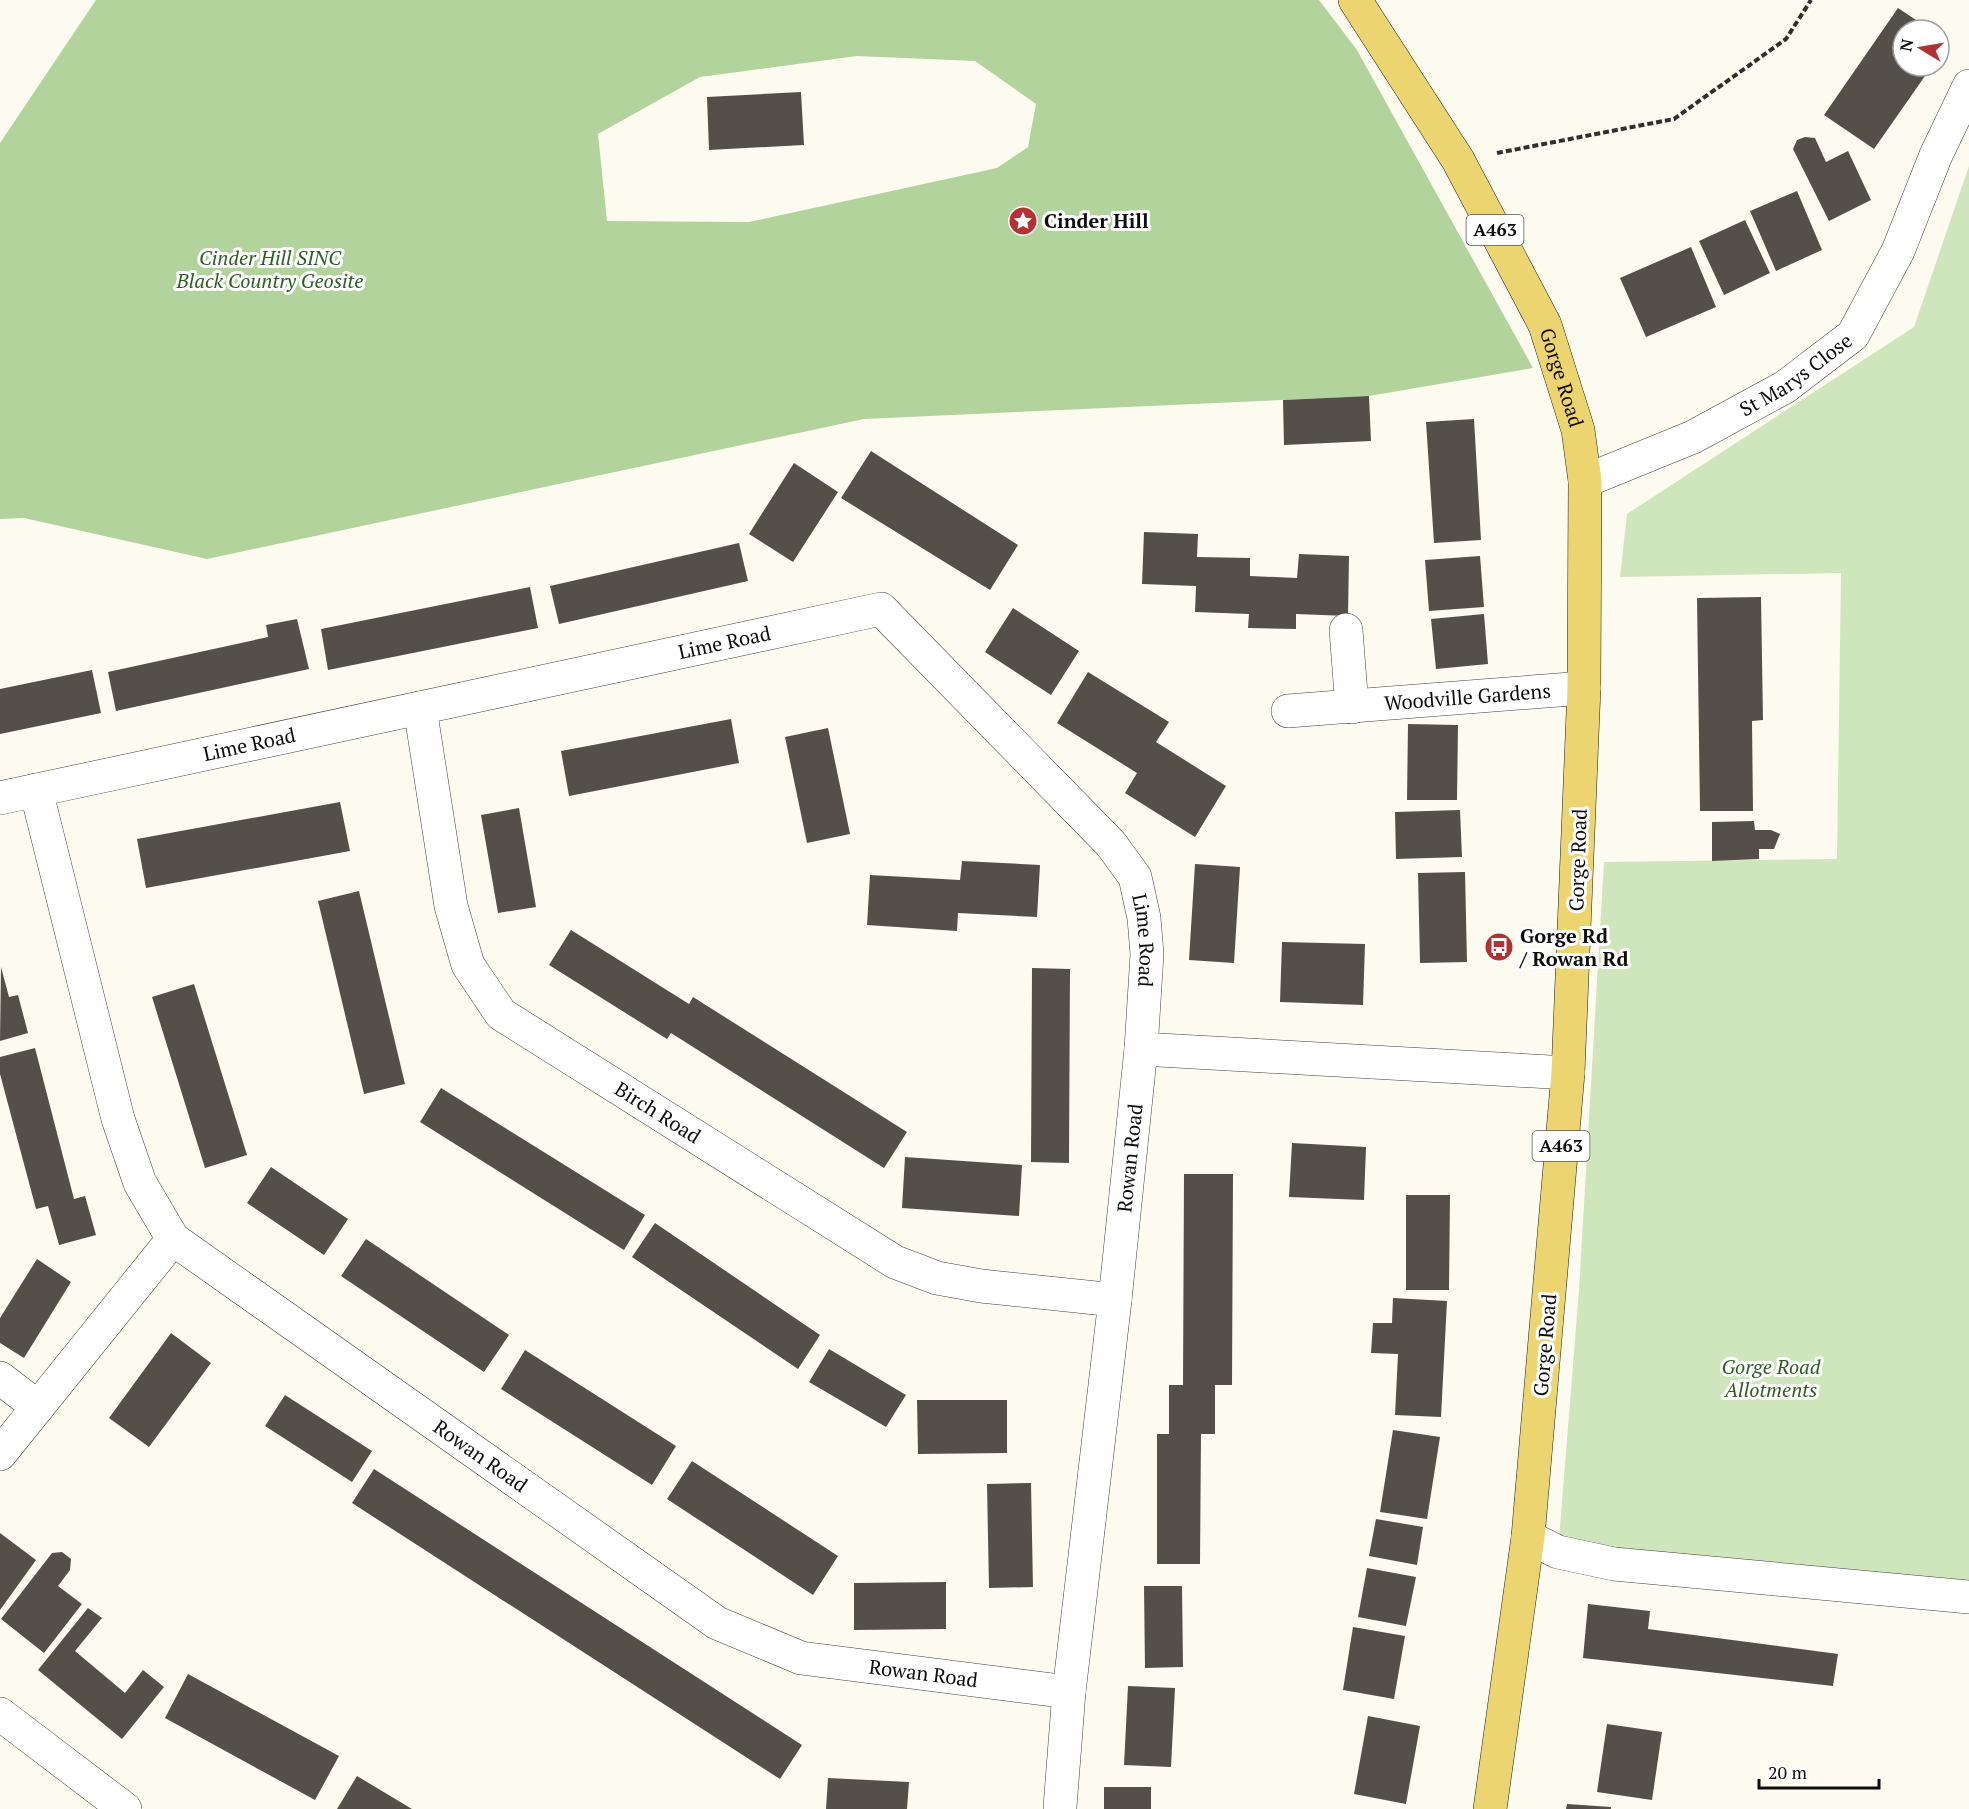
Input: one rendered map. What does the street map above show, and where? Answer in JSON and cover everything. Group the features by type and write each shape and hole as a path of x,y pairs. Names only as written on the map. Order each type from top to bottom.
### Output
{"main road":[{"name":"Gorge Road","path":"1355,0 1458,160 1545,325 1578,430 1585,481 1584,688 1568,1073 1528,1537 1490,1809"}],"street":[{"name":"St Marys Close","path":"1585,481 1704,431 1785,387 1853,335 1898,250 1936,155 1969,86"},
{"name":"Lime Road","path":"0,798 881,609 1111,844 1135,877 1144,918 1147,954 1141,1049"},
{"path":"1346,630 1352,707"},
{"name":"Woodville Gardens","path":"1288,711 1584,688"},
{"name":"Birch Road","path":"420,708 451,906 468,965 501,1014 894,1262 937,1278 981,1286 1115,1300"},
{"path":"0,1454 173,1239 140,1183 118,1119 36,790"},
{"path":"1141,1049 1568,1073"},
{"name":"Rowan Road","path":"1060,1807 1069,1692 1115,1300 1141,1049"},
{"name":"Rowan Road","path":"173,1239 717,1623 801,1659 1069,1692"},
{"path":"0,1378 38,1407"},
{"path":"1528,1537 1558,1552 1614,1564 1969,1597"},
{"path":"0,1714 125,1809"}],"path":[{"path":"1458,160 1674,119 1786,39 1811,0"}],"green space":[{"name":"Cinder Hill SINC Black Country Geosite","path":"96,0 1319,0 1357,50 1533,368 1369,396 864,419 207,559 24,518 0,519 0,143","holes":["857,56 975,61 1036,104 1028,147 997,168 749,222 607,221 598,134 700,77"]},
{"name":"Gorge Road Allotments","path":"1969,166 1969,1597 1558,1552 1579,1290 1604,862 1837,859 1841,573 1620,577 1627,514 1914,327"}],"building":[{"path":"1898,8 1913,18 1891,18"},
{"path":"1891,18 1891,78 1924,78 1874,149 1824,115"},
{"path":"801,92 804,145 709,150 707,97"},
{"path":"1805,137 1815,138 1826,162 1848,151 1871,200 1829,221 1793,149 1797,140"},
{"path":"1797,191 1822,250 1776,271 1750,211"},
{"path":"1745,220 1770,273 1724,295 1699,241"},
{"path":"1691,247 1716,307 1646,337 1620,278"},
{"path":"1369,396 1371,441 1284,445 1283,400"},
{"path":"1474,419 1481,540 1434,543 1426,422"},
{"path":"871,451 1018,545 990,590 841,498"},
{"path":"794,463 838,492 793,562 749,534"},
{"path":"1144,532 1198,534 1197,557 1250,558 1250,576 1297,578 1299,554 1349,556 1348,616 1296,614 1296,629 1248,628 1249,614 1195,612 1196,586 1142,584"},
{"path":"739,543 748,581 559,624 550,586"},
{"path":"1480,556 1484,607 1429,611 1425,560"},
{"path":"530,587 538,628 328,670 321,629"},
{"path":"1761,597 1763,720 1752,721 1753,811 1700,811 1697,598"},
{"path":"1013,608 1079,651 1051,695 985,652"},
{"path":"1484,614 1488,664 1436,669 1431,619"},
{"path":"297,619 309,669 116,711 108,672 268,637 266,625"},
{"path":"92,670 101,713 0,734 0,689"},
{"path":"1088,672 1169,722 1156,742 1226,786 1195,837 1125,793 1137,773 1057,723"},
{"path":"731,719 739,763 569,796 561,751"},
{"path":"1408,724 1458,725 1457,800 1407,800"},
{"path":"828,728 850,834 807,843 785,737"},
{"path":"340,802 350,851 146,888 137,839"},
{"path":"519,808 536,907 498,913 481,815"},
{"path":"1460,810 1462,857 1396,859 1395,812"},
{"path":"1754,821 1755,830 1771,830 1780,834 1774,849 1759,849 1759,859 1712,861 1712,822"},
{"path":"962,861 1040,865 1037,917 958,913 957,931 867,925 870,875 960,880"},
{"path":"1195,864 1240,867 1234,963 1189,960"},
{"path":"1465,872 1467,962 1420,963 1418,873"},
{"path":"359,891 405,1084 364,1094 318,901"},
{"path":"571,930 689,1004 693,997 907,1132 884,1168 671,1033 667,1039 549,965"},
{"path":"1282,942 1365,944 1363,1005 1280,1002"},
{"path":"1,967 9,997 18,995 28,1033 0,1041"},
{"path":"1032,968 1070,969 1069,1163 1031,1162"},
{"path":"194,984 247,1155 205,1168 152,997"},
{"path":"35,1048 74,1199 85,1196 96,1235 59,1245 48,1206 36,1209 0,1074 0,1057"},
{"path":"441,1088 645,1215 624,1250 420,1122"},
{"path":"1292,1143 1366,1147 1364,1200 1289,1197"},
{"path":"905,1157 1022,1165 1019,1216 902,1208"},
{"path":"271,1167 348,1219 324,1255 247,1203"},
{"path":"1184,1174 1233,1174 1232,1385 1215,1385 1215,1434 1201,1434 1200,1564 1157,1564 1157,1434 1169,1434 1169,1385 1183,1385"},
{"path":"1406,1195 1450,1195 1449,1290 1406,1290"},
{"path":"655,1223 820,1335 798,1369 632,1257"},
{"path":"366,1239 509,1335 484,1372 341,1276"},
{"path":"37,1259 71,1282 24,1358 0,1343 0,1318"},
{"path":"1393,1298 1447,1301 1441,1417 1395,1415 1398,1354 1371,1353 1373,1323 1392,1323"},
{"path":"171,1333 211,1363 149,1447 109,1418"},
{"path":"829,1349 906,1395 886,1427 809,1382"},
{"path":"525,1350 676,1446 652,1485 501,1389"},
{"path":"285,1395 372,1451 352,1482 265,1426"},
{"path":"917,1400 1007,1400 1007,1453 918,1454"},
{"path":"1393,1430 1440,1437 1427,1519 1380,1512"},
{"path":"692,1461 838,1556 813,1595 667,1499"},
{"path":"374,1469 802,1745 780,1779 352,1503"},
{"path":"1031,1483 1033,1587 989,1588 987,1484"},
{"path":"1376,1519 1423,1527 1417,1565 1369,1556"},
{"path":"0,1533 36,1560 0,1610"},
{"path":"62,1552 71,1559 70,1570 58,1586 82,1604 44,1653 1,1619 52,1553"},
{"path":"1367,1568 1416,1577 1406,1626 1358,1617"},
{"path":"946,1582 946,1629 854,1630 854,1583"},
{"path":"1144,1586 1182,1586 1183,1667 1145,1668"},
{"path":"1588,1604 1650,1611 1648,1629 1838,1654 1833,1686 1583,1658"},
{"path":"88,1608 102,1618 75,1651 125,1693 143,1670 164,1687 122,1739 38,1670"},
{"path":"1353,1627 1405,1636 1394,1699 1343,1690"},
{"path":"188,1674 339,1756 315,1800 165,1718"},
{"path":"1128,1686 1175,1688 1171,1767 1124,1765"},
{"path":"1368,1716 1420,1726 1406,1804 1354,1794"},
{"path":"1607,1724 1662,1732 1652,1800 1597,1792"},
{"path":"357,1776 412,1809 337,1809"},
{"path":"828,1778 909,1782 907,1809 826,1809"},
{"path":"1104,1787 1151,1787 1151,1809 1104,1809"},
{"path":"1567,1804 1611,1807 1611,1809 1566,1809"}],"place":[{"name":"Cinder Hill","path":"1023,221"},
{"name":"Gorge Rd / Rowan Rd","path":"1499,947"}]}
